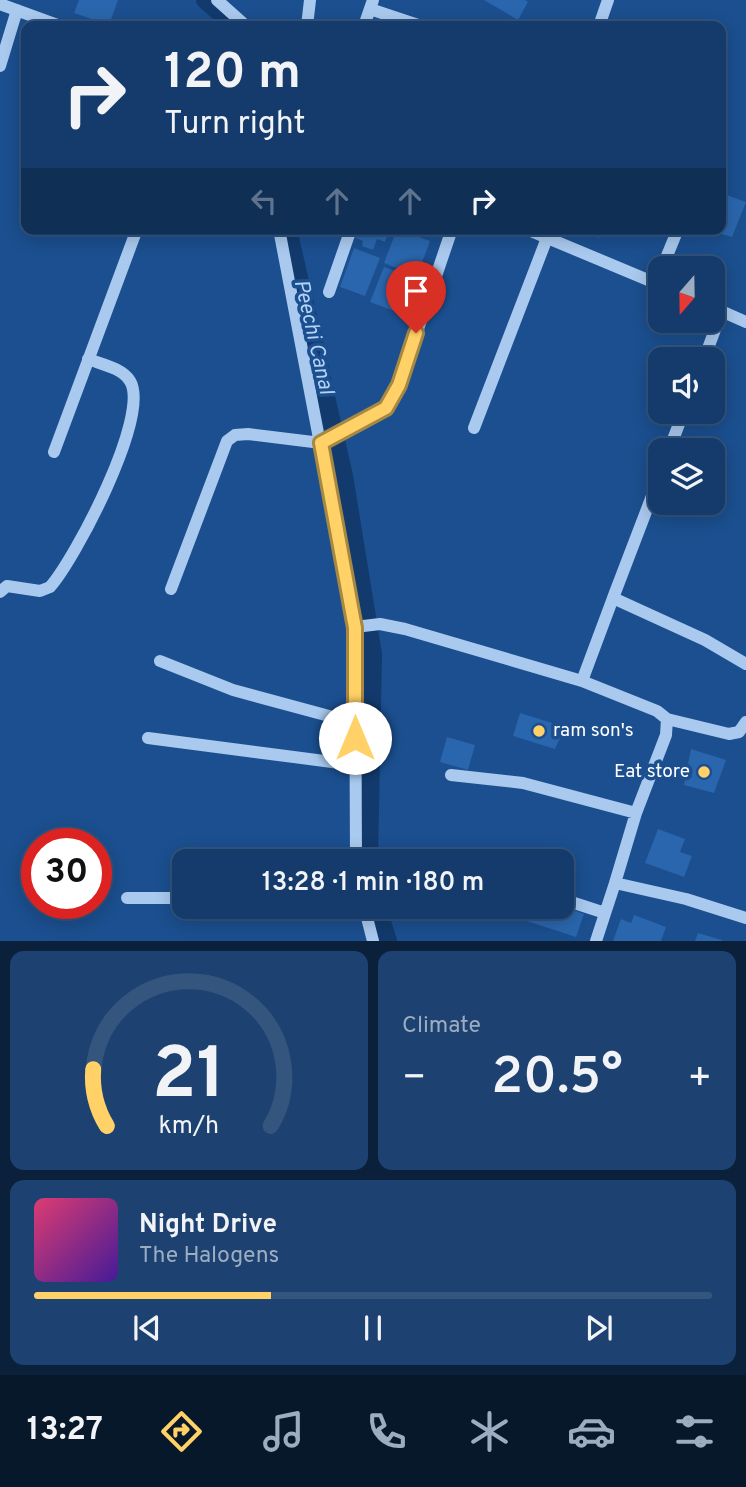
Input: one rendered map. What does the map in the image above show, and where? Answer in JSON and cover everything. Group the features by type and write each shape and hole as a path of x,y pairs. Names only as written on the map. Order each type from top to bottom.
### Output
{"street":[{"path":"217,0 240,21"},
{"path":"308,21 310,0"},
{"path":"601,21 608,0"},
{"path":"0,4 47,21"},
{"path":"366,21 372,4 410,21"},
{"path":"0,66 17,10"},
{"path":"54,452 135,235"},
{"path":"280,235 359,627 355,723 356,849"},
{"path":"330,292 349,235"},
{"path":"171,589 227,441 234,435 248,433 321,443 386,408 399,385 450,235"},
{"path":"540,235 648,276"},
{"path":"667,256 676,235"},
{"path":"474,428 547,238"},
{"path":"725,313 746,322"},
{"path":"0,592 7,586 40,591 50,587 90,522 114,472 130,418 134,396 131,382 122,372 88,359"},
{"path":"582,681 648,506"},
{"path":"613,598 705,640 746,664"},
{"path":"359,627 380,624 582,681 657,711 667,719 729,734 739,732 746,722"},
{"path":"160,661 233,691 355,723"},
{"path":"596,941 636,813 666,735 667,719"},
{"path":"148,738 355,765"},
{"path":"450,775 523,783 636,813"},
{"path":"615,883 686,899 746,918"},
{"path":"127,898 172,898"},
{"path":"574,903 605,914"},
{"path":"367,919 373,941"}],"building":[{"path":"79,0 118,0 110,21 97,21 74,13"},
{"path":"484,0 525,0 528,2 518,20"},
{"path":"726,195 746,202 732,237 725,235"},
{"path":"388,235 385,242 377,239 373,250 362,246 363,241 351,236"},
{"path":"395,235 414,235 430,241 417,276 384,263"},
{"path":"354,248 380,258 365,296 340,287"},
{"path":"384,267 415,278 402,314 370,302"},
{"name":"ram son's","path":"520,713 565,727 555,749 513,736"},
{"path":"447,737 475,745 468,770 440,762"},
{"name":"Eat store","path":"691,749 726,760 714,793 684,785"},
{"path":"658,829 685,839 680,852 692,856 684,877 645,863"},
{"path":"574,910 584,914 576,937 524,920 574,919"},
{"path":"634,915 666,927 661,941 613,941 621,919 631,923"},
{"path":"698,933 722,940 722,941 695,941"}],"waterway":[{"name":"Peechi Canal","path":"205,0 228,21"},
{"name":"Peechi Canal","path":"289,235 344,476 373,654 369,849"},
{"name":"Peechi Canal","path":"381,919 388,941"}],"place":[{"name":"ram son's","path":"539,731"},
{"name":"Eat store","path":"704,772"}],"route":[{"path":"355,738 355,628 321,443 386,408 399,385 416,333"}]}
